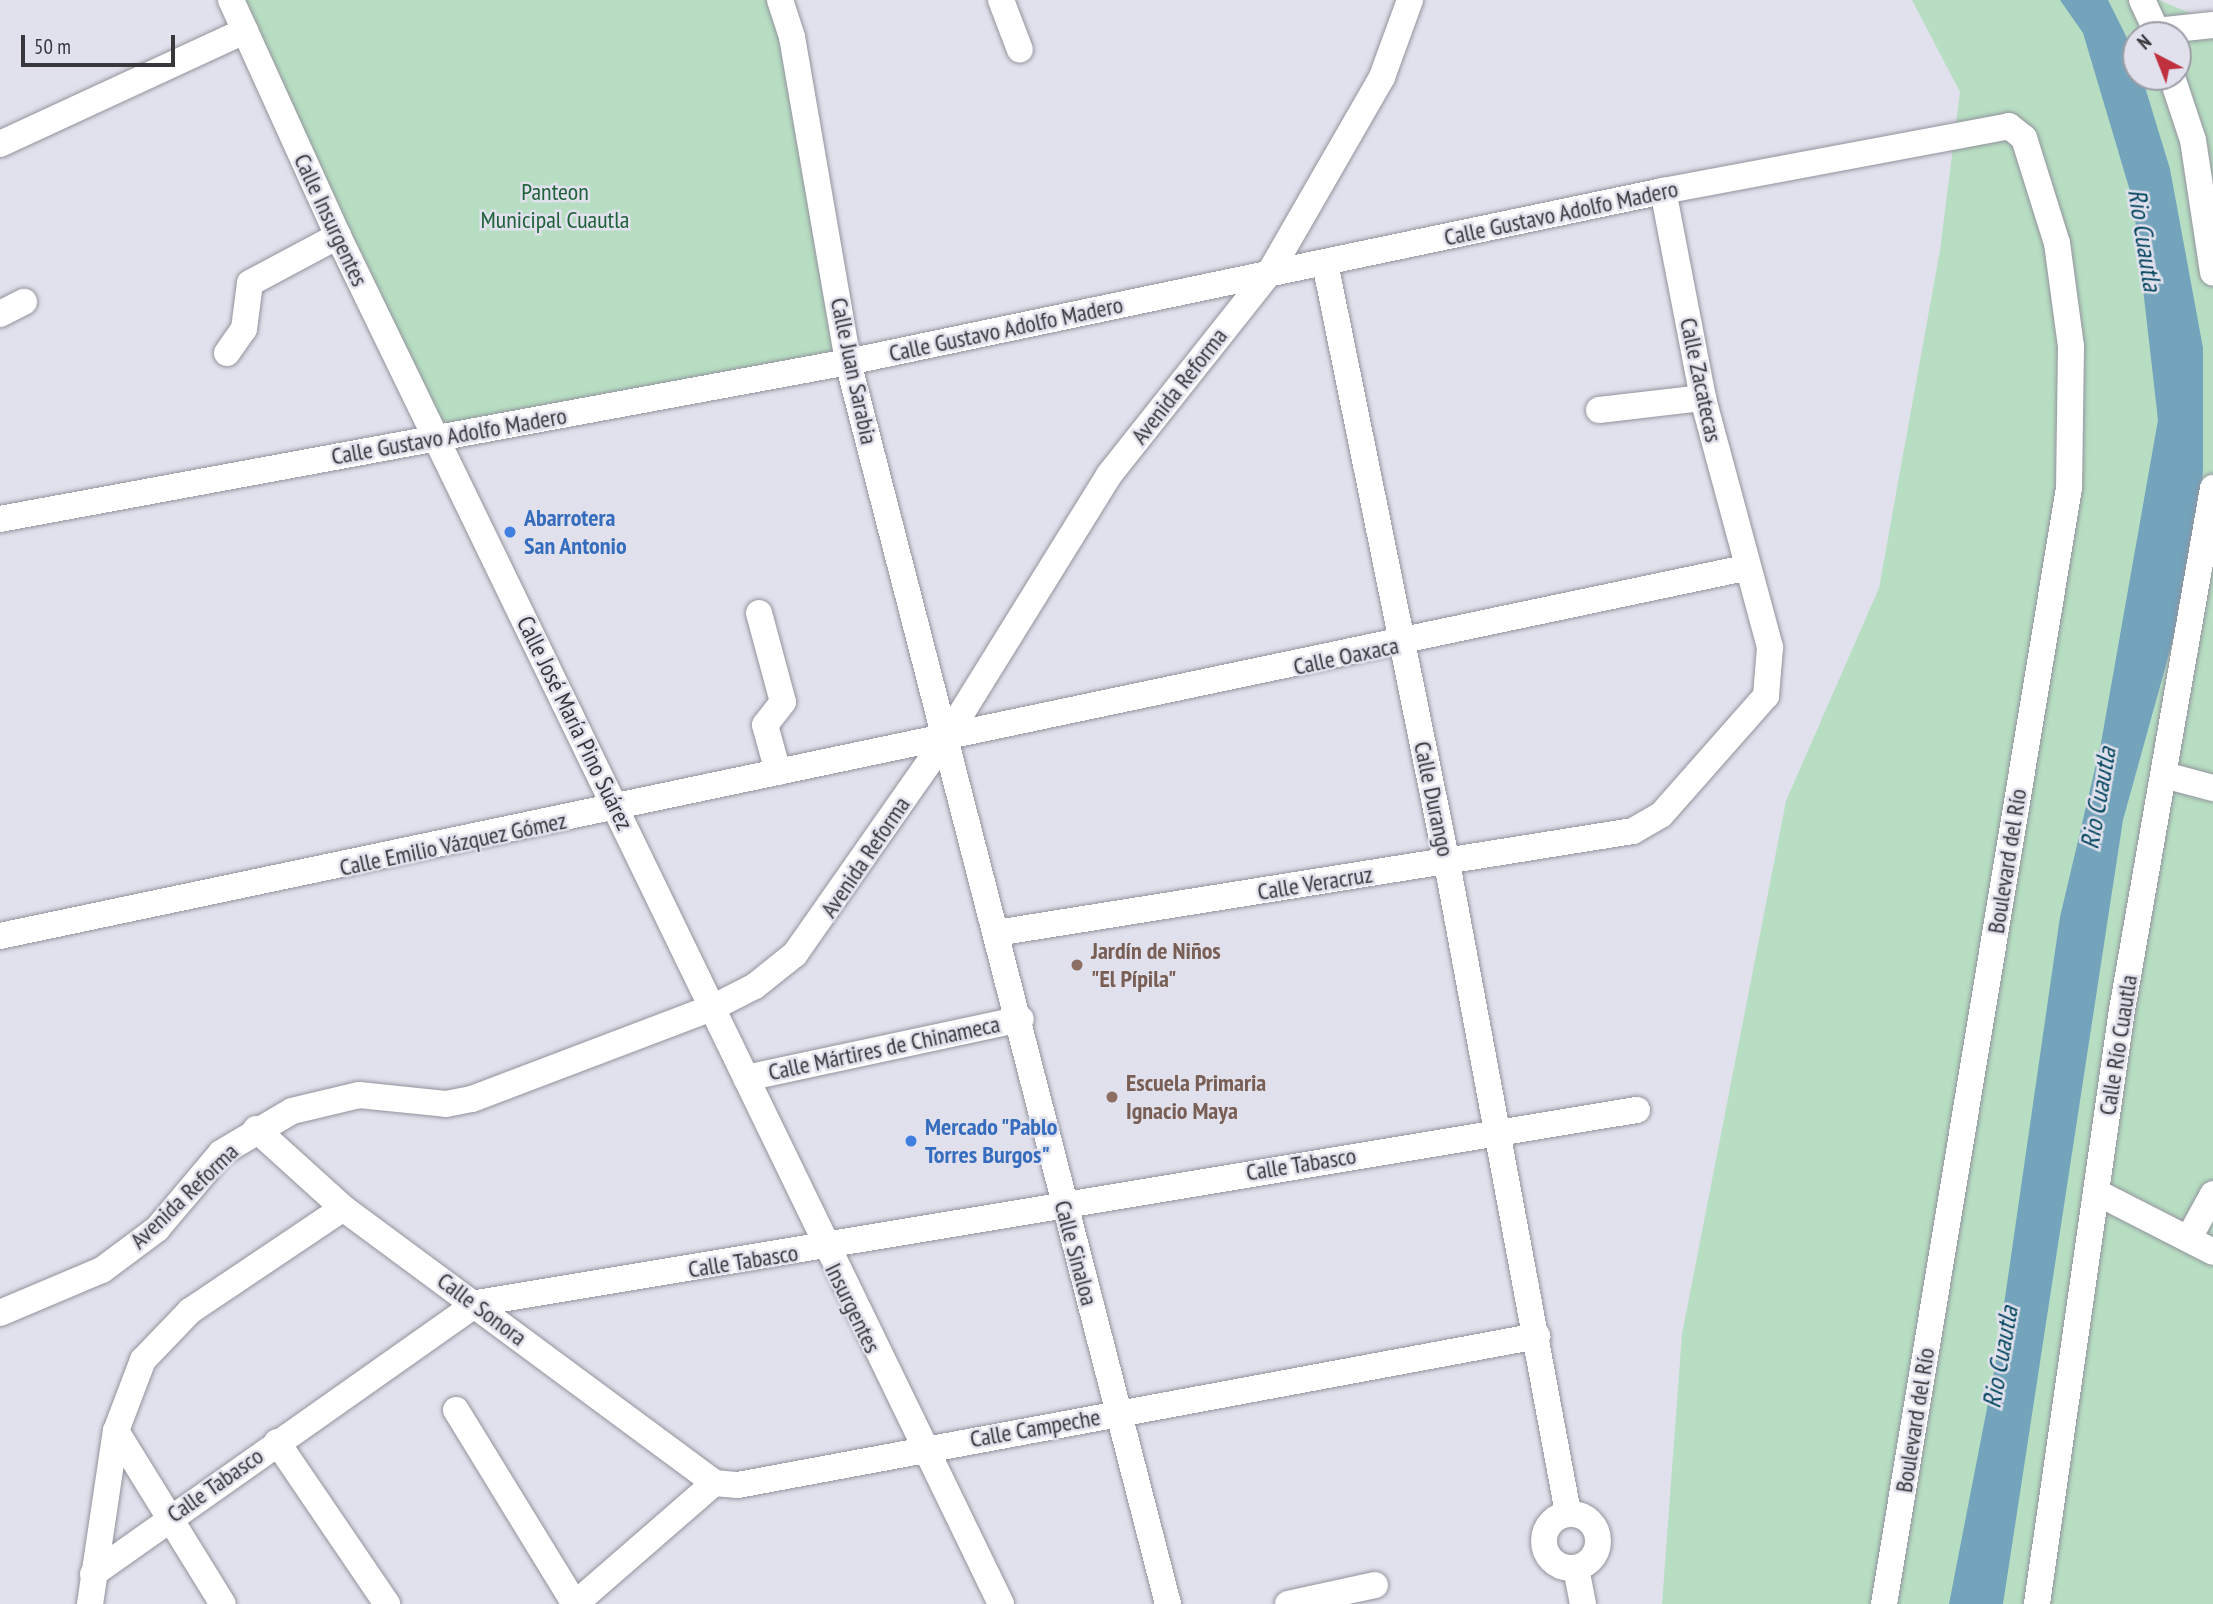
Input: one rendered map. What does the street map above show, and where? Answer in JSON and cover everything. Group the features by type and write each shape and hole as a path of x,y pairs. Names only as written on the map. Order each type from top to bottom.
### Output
{"street":[{"name":"Calle Insurgentes","path":"232,0 338,236 435,438"},
{"name":"Calle Juan Sarabia","path":"780,0 792,37 848,362 946,738"},
{"path":"1001,0 1020,50"},
{"name":"Avenida Reforma","path":"0,1313 102,1270 157,1229 221,1153 256,1129 292,1111 359,1095 446,1104 472,1099 713,1007 755,986 795,954 946,738 1109,475 1270,272 1382,77 1410,0"},
{"path":"2142,0 2152,21"},
{"path":"2192,28 2213,25"},
{"path":"0,144 245,31"},
{"path":"2177,91 2193,140 2213,260"},
{"name":"Calle Gustavo Adolfo Madero","path":"0,519 848,362 1663,191 2009,126"},
{"name":"Boulevard del Río","path":"1885,1604 2069,488 2071,346 2057,243 2024,138 2009,126"},
{"name":"Calle Zacatecas","path":"1633,831 1661,815 1766,696 1770,647 1745,568 1703,398 1663,191"},
{"path":"227,353 244,329 250,282 338,236"},
{"name":"Calle Durango","path":"1325,263 1447,863 1537,1336 1567,1513"},
{"path":"0,314 24,302"},
{"path":"1599,410 1703,398"},
{"name":"Calle José María Pino Suárez","path":"435,438 713,1007"},
{"name":"Calle Río Cuautla","path":"2038,1604 2096,1192 2213,488"},
{"name":"Calle Oaxaca","path":"946,738 1401,645 1745,568"},
{"path":"760,613 783,702 765,725 778,772"},
{"name":"Calle Emilio Vázquez Gómez","path":"0,936 618,810 778,772 946,738"},
{"name":"Calle Sinaloa","path":"946,738 1021,1019 1063,1203 1168,1604"},
{"path":"2164,775 2213,788"},
{"name":"Calle Veracruz","path":"996,933 1447,863 1633,831"},
{"name":"Insurgentes","path":"713,1007 824,1248 1001,1604"},
{"name":"Calle Mártires de Chinameca","path":"746,1078 1021,1019"},
{"name":"Calle Tabasco","path":"93,1574 477,1303 824,1248 1063,1203 1637,1110"},
{"name":"Calle Sonora","path":"256,1129 343,1208 477,1303 714,1483"},
{"path":"2096,1192 2213,1252"},
{"path":"2189,1238 2213,1194"},
{"path":"90,1604 116,1431 143,1360 190,1311 343,1208"},
{"name":"Calle Campeche","path":"714,1483 738,1485 922,1448 1537,1336"},
{"path":"456,1410 575,1604 714,1483"},
{"path":"116,1431 223,1604"},
{"path":"277,1442 387,1604"},
{"path":"1567,1513 1588,1518 1598,1536 1594,1557 1576,1569 1556,1565 1544,1550 1547,1525 1567,1513"},
{"path":"1576,1569 1583,1604"},
{"path":"1288,1604 1375,1585"}],"green space":[{"name":"Panteon Municipal Cuautla","path":"231,0 780,0 848,362 435,438"},
{"path":"1912,0 2159,0 2213,23 2213,1604 1662,1604 1682,1334 1786,801 1879,588 1940,250 1960,92"}],"water":[{"name":"Rio Cuautla","path":"2060,0 2108,0 2122,28 2122,91 2146,91 2170,169 2203,348 2203,470 2197,553 2123,820 2003,1604 1949,1604 1995,1367 2060,917 2101,743 2158,420 2133,201 2083,33"}],"place":[{"name":"Abarrotera San Antonio","path":"510,532"},
{"name":"Jardín de Niños \"El Pípila\"","path":"1077,965"},
{"name":"Escuela Primaria Ignacio Maya","path":"1112,1097"},
{"name":"Mercado \"Pablo Torres Burgos\"","path":"911,1141"}]}
